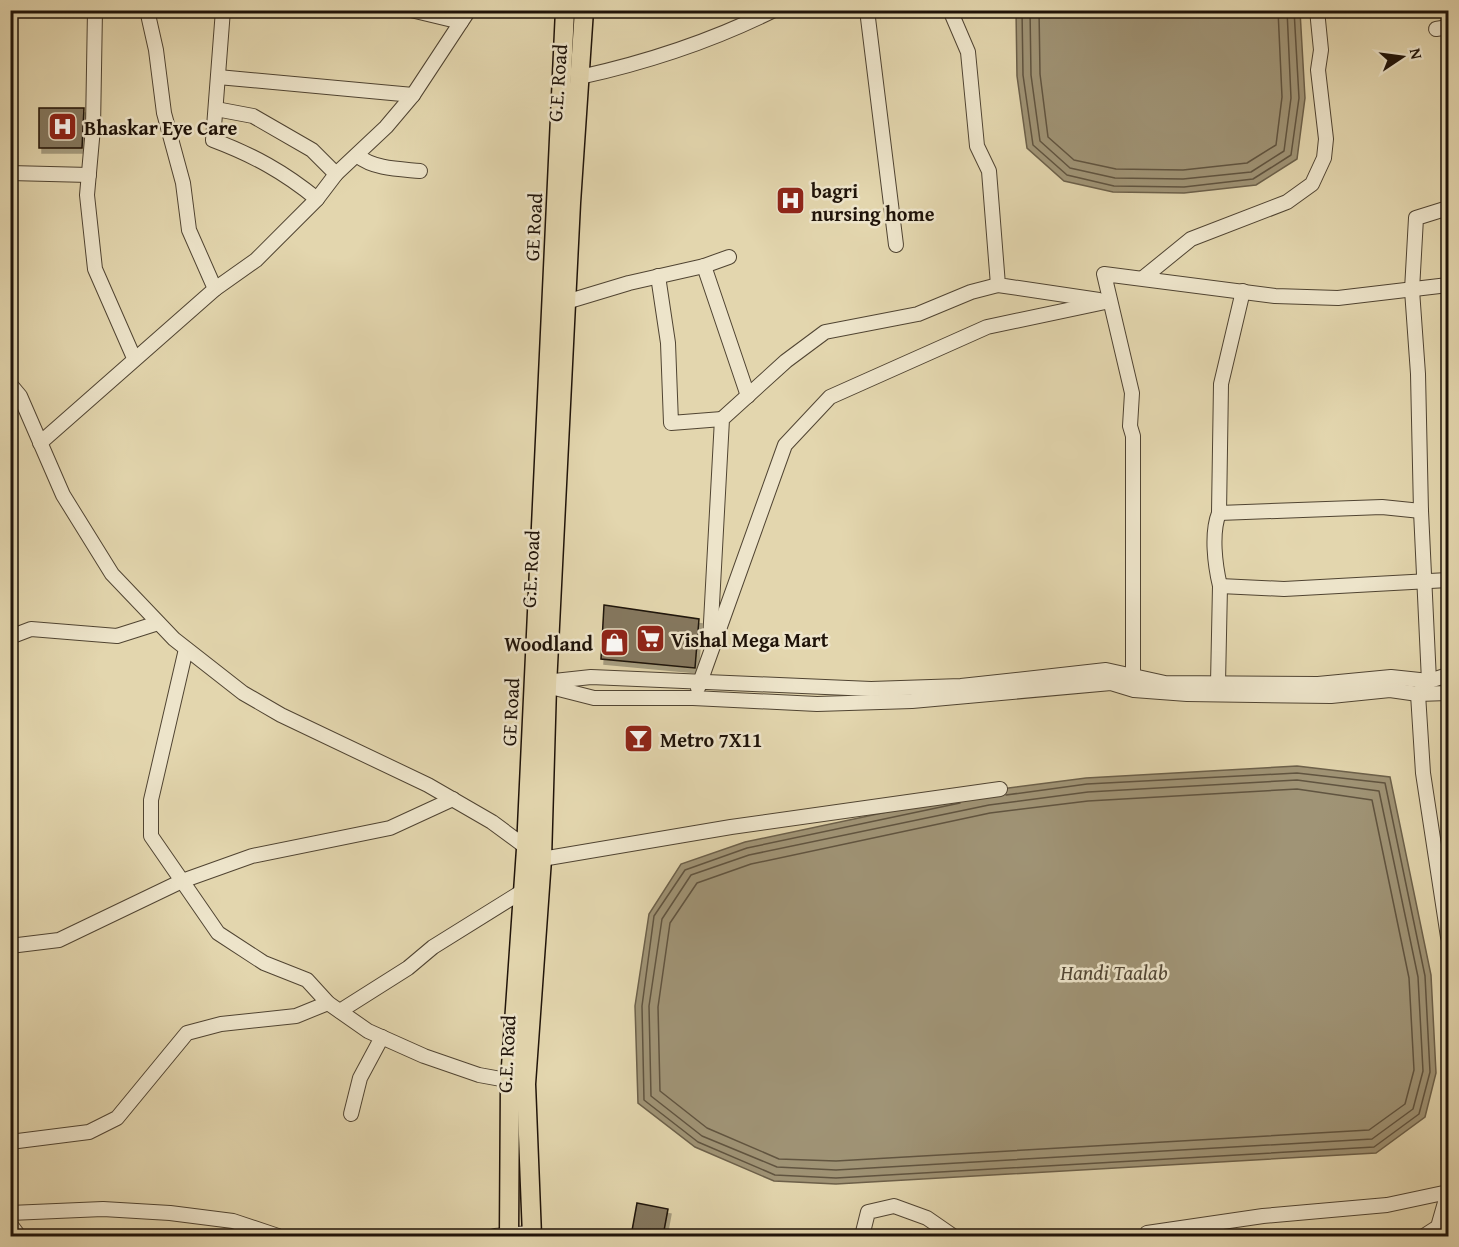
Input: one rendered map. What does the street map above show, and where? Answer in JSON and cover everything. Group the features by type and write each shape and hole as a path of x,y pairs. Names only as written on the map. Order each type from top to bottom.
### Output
{"main road":[{"name":"GE Road","path":"504,1236 518,1082 523,891 543,683 565,10"},
{"name":"G.E. Road","path":"532,1236 518,1082 542,859 543,683 584,10"}],"street":[{"path":"95,10 93,128 87,195 94,269 134,358"},
{"path":"147,10 156,50 164,113 183,183 189,230 215,289"},
{"path":"223,10 213,140 255,156 288,176 317,199"},
{"path":"411,10 461,22"},
{"path":"40,443 215,289 256,260 317,199 336,174 358,156 413,95 469,10"},
{"path":"580,76 637,64 706,42 774,10"},
{"path":"867,10 896,245"},
{"path":"950,10 968,52 977,146 989,171 998,285"},
{"path":"1143,278 1191,239 1287,202 1312,184 1323,158 1326,139 1318,70 1321,50 1317,10"},
{"path":"218,76 413,95"},
{"path":"216,109 253,116 312,150 336,174"},
{"path":"358,156 365,162 389,168 420,171"},
{"path":"10,173 89,175"},
{"path":"1449,208 1416,218 1412,290 1418,374 1420,511 1429,681 1418,694 1423,773 1449,937"},
{"path":"566,302 658,276 704,266 729,257"},
{"path":"704,266 748,396"},
{"path":"1133,683 1132,436 1130,426 1132,393 1104,274 1243,291 1338,298 1449,285"},
{"path":"658,276 668,344 671,423 722,419 786,361 825,332 918,314 971,292 998,285 1110,301"},
{"path":"1218,683 1220,585 1216,570 1216,521 1219,513 1221,384 1243,291"},
{"path":"693,698 785,445 830,396 987,327 1110,301"},
{"path":"10,384 20,396 63,495 112,574 186,649 243,693 281,715 453,799 492,822 542,859 731,827 1000,789"},
{"path":"710,655 722,419"},
{"path":"1219,513 1382,507 1420,511"},
{"path":"1220,585 1284,589 1425,579 1449,580"},
{"path":"10,637 31,629 117,636 158,623"},
{"path":"186,649 151,800 151,836 218,933 264,963 307,980 328,1003 369,1031 479,1075 518,1082"},
{"path":"543,683 591,677 871,689 961,686 1106,670 1133,683 1187,694 1331,696 1390,690 1418,694 1449,693"},
{"path":"543,683 594,699 693,698 817,704 912,701 1111,683 1318,684 1391,677 1429,681 1449,675"},
{"path":"10,946 59,940 182,881 252,856 390,828 453,799"},
{"path":"340,1011 408,968 433,947 523,891"},
{"path":"10,1142 89,1132 117,1118 187,1032 221,1024 296,1016 328,1003"},
{"path":"351,1114 360,1078 382,1037"},
{"path":"1148,1236 1148,1233 1263,1216 1387,1205 1448,1192 1438,1227 1424,1236"},
{"path":"862,1236 868,1212 894,1206 927,1218 953,1236"},
{"path":"10,1213 103,1209 170,1213 233,1221 278,1236"},
{"path":"10,1224 19,1236"},
{"path":"504,1236 532,1236"}],"water":[{"path":"1016,11 1300,11 1305,98 1297,159 1256,185 1184,193 1113,192 1064,181 1027,148 1017,76"},
{"name":"Handi Taalab","path":"1297,766 1390,777 1431,975 1436,1073 1425,1117 1376,1153 836,1184 774,1181 695,1147 638,1103 635,1006 649,914 681,864 745,842 986,791 1086,778"}],"building":[{"path":"39,108 84,108 82,148 39,148"},
{"name":"Vishal Mega Mart","path":"604,605 699,619 695,668 601,659"},
{"path":"637,1203 668,1209 663,1236 631,1236"}],"place":[{"name":"Bhaskar Eye Care","path":"63,127"},
{"name":"bagri nursing home","path":"790,201"},
{"name":"Vishal Mega Mart","path":"650,639"},
{"name":"Woodland","path":"614,643"},
{"name":"Metro 7X11","path":"639,739"}]}
